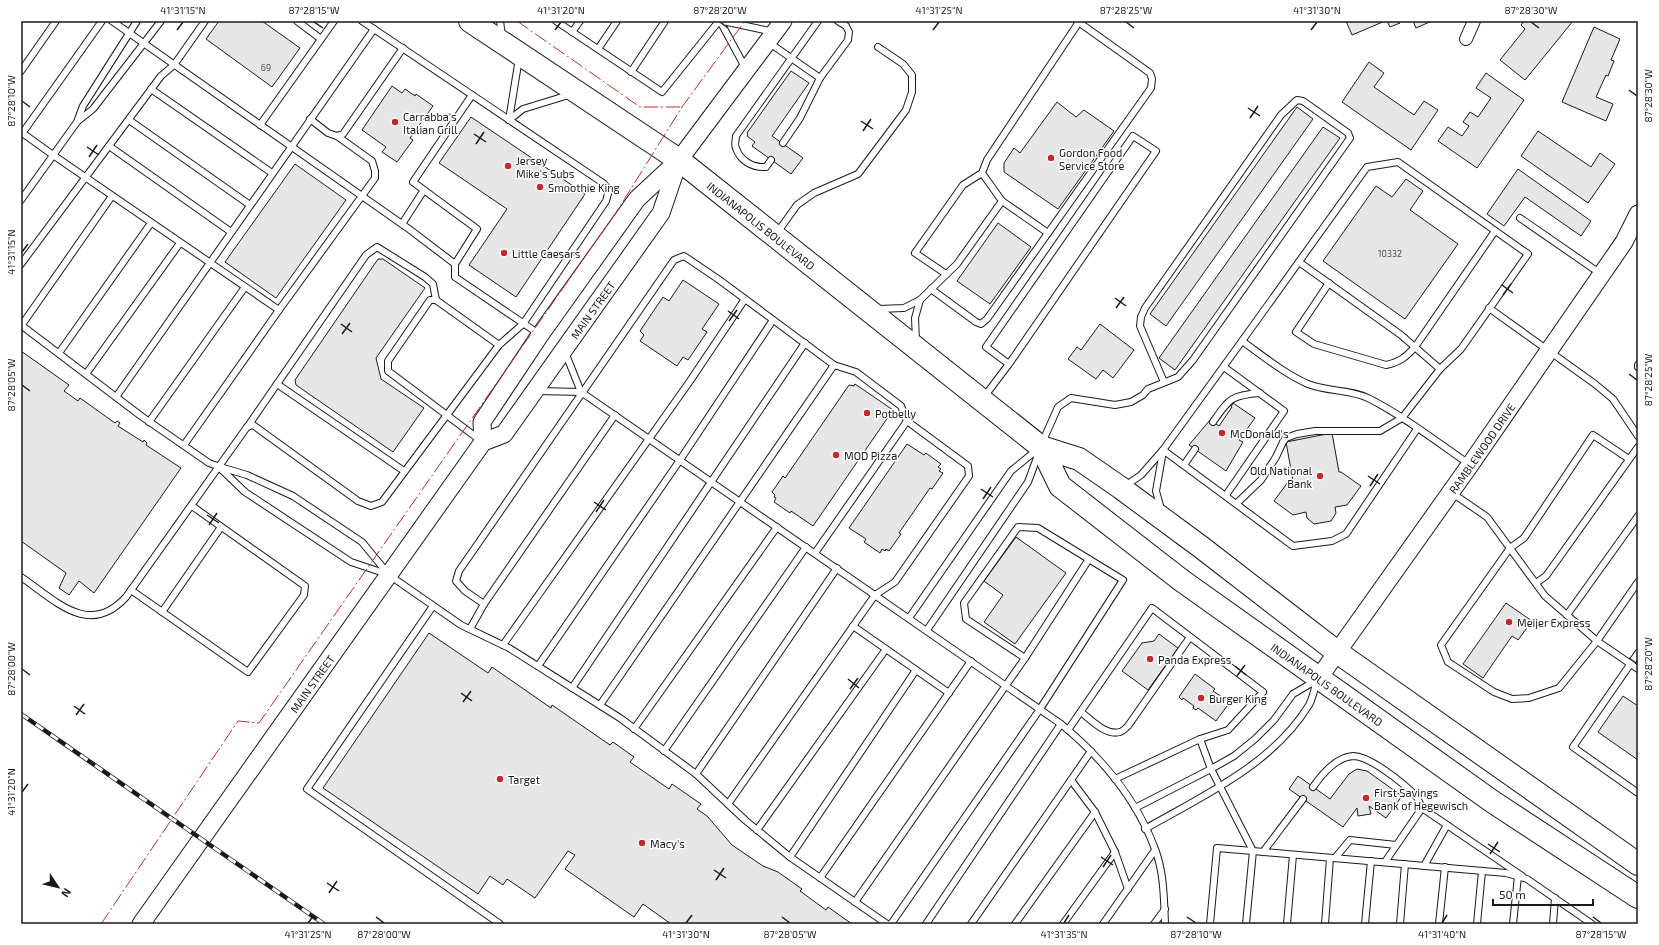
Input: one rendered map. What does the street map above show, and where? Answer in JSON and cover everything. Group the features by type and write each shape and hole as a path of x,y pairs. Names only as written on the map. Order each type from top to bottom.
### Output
{"highway":[{"name":"INDIANAPOLIS BOULEVARD","path":"470,21 679,160 1041,447 1079,459 1121,488 1337,652 1638,864"},
{"name":"INDIANAPOLIS BOULEVARD","path":"1041,447 1060,486 1181,580 1492,802 1638,897"}],"street":[{"path":"1466,39 1474,21"},
{"name":"MAIN STREET","path":"483,442 482,422 540,335 637,199 679,160 776,32"},
{"name":"MAIN STREET","path":"141,924 483,442 504,434 536,391 661,213 679,160"},
{"name":"RAMBLEWOOD DRIVE","path":"1318,679 1549,352 1624,242 1638,214"}],"lane":[{"path":"21,71 56,21"},
{"path":"102,21 22,133 279,310"},
{"path":"112,21 402,224 455,264"},
{"path":"77,122 83,106 137,21"},
{"path":"21,200 77,122 93,109 161,21"},
{"path":"21,264 151,89 161,76 174,64 205,21"},
{"path":"297,21 321,39"},
{"path":"260,125 334,21"},
{"path":"248,427 253,425 358,501 371,506 382,502 499,345 524,324 606,201 609,190 603,183 362,21"},
{"path":"500,21 511,49 509,120"},
{"path":"556,21 662,92 719,21 747,71"},
{"path":"572,32 580,21"},
{"path":"598,49 617,21"},
{"path":"631,72 665,21"},
{"path":"723,21 776,32 792,58 820,78"},
{"path":"772,160 766,167 758,168 745,162 735,148 736,136 818,21"},
{"path":"783,143 800,118 820,78 848,40 849,32 846,26 838,21"},
{"path":"931,289 976,322 981,324 987,319 1151,88 1152,79 1150,73 1078,22 986,160 982,173 963,185 915,253 946,274"},
{"path":"116,397 374,29"},
{"path":"775,236 797,205 814,193 858,174 906,110 912,92 912,75 903,64 878,47"},
{"path":"337,136 342,134 403,48"},
{"path":"151,89 272,173"},
{"path":"509,120 523,109 577,92"},
{"path":"472,95 413,182 477,229 455,264 455,277 540,335"},
{"path":"926,630 1028,482 1058,407 1071,398 1114,405 1131,402 1143,395 1148,389 1178,377 1193,360 1350,138 1348,133 1303,101 1297,100 1281,115 1145,308 1141,317 1140,326 1164,382"},
{"path":"184,446 279,310 363,197 375,178 375,171 372,161 310,119"},
{"path":"129,120 250,204"},
{"path":"982,400 1009,364 1156,151 1133,136 986,347 1009,364"},
{"path":"109,146 231,232"},
{"path":"1121,488 1141,475 1163,450 1367,167 1398,162 1528,254 1461,349 1440,369 1402,418 1380,431 1315,431 1297,434 1286,438 1261,480 1237,503"},
{"path":"982,173 1002,201 1048,233"},
{"path":"402,224 424,190"},
{"path":"112,196 21,326 149,422 209,463 220,468 247,475 293,496 362,542 389,575 433,606 461,625 503,645 538,666 634,729 696,774 757,830 790,857 887,924"},
{"path":"867,309 888,310 904,308 920,300 957,264 1002,201"},
{"path":"1520,218 1602,274"},
{"path":"59,353 151,223"},
{"path":"1328,283 1296,332 1314,344 1386,365 1398,363 1404,359 1414,347 1495,231"},
{"path":"86,374 180,242"},
{"path":"21,577 67,609 86,616 103,614 118,606 220,468 366,255 377,247 425,277 433,284 436,300"},
{"path":"484,604 464,591 456,581 459,570 674,260 684,256 834,365 856,372 901,406 907,420 968,466 969,476 895,582 875,595 728,804"},
{"path":"1299,262 1402,335 1440,369"},
{"path":"149,422 245,287"},
{"path":"503,645 648,438 690,381 745,299"},
{"path":"483,442 388,371 388,362 430,300 436,300 499,345"},
{"path":"919,350 915,334 915,318 920,300"},
{"path":"1489,308 1595,384 1613,399 1638,436"},
{"path":"538,666 680,460 773,320"},
{"path":"1242,341 1307,384 1327,390 1346,392 1368,398 1402,418 1470,465"},
{"path":"572,688 805,343"},
{"path":"564,351 581,392"},
{"path":"600,706 834,365"},
{"path":"1224,367 1284,411 1226,495"},
{"path":"277,384 404,471"},
{"path":"536,391 581,392 1061,724 1091,751 1115,779 1135,808 1155,850 1163,888 1165,924"},
{"path":"1213,422 1232,398 1246,394 1260,393"},
{"path":"470,630 484,604 615,415"},
{"path":"815,553 907,420"},
{"path":"1163,450 1237,503 1293,546 1332,541 1346,534 1417,429"},
{"path":"1629,459 1593,435 1524,538 1510,548 1441,645 1448,662 1494,692 1512,699 1529,698 1559,688 1597,641 1638,582"},
{"path":"909,618 1011,471 1041,447"},
{"path":"1536,584 1546,576 1638,447"},
{"path":"1184,465 1195,449"},
{"path":"1163,450 1156,492 1164,520"},
{"path":"220,468 245,492 351,562 389,575"},
{"path":"1451,492 1487,517 1545,596 1597,641 1638,668"},
{"path":"131,590 248,672 304,595 305,586 192,506"},
{"path":"1567,615 1638,516"},
{"path":"162,612 221,527"},
{"path":"634,729 777,527"},
{"path":"891,924 1040,709 1123,580 1038,528 1018,527 964,603 966,619 1025,658"},
{"path":"664,751 806,547"},
{"path":"855,902 1006,686 1089,559"},
{"path":"696,774 837,568"},
{"path":"433,606 307,789 500,924"},
{"path":"1068,730 1152,608 1263,692 1228,730 1200,739 1115,779"},
{"path":"853,626 949,693"},
{"path":"1081,712 1100,728 1120,732 1128,726 1190,637"},
{"path":"757,830 886,649"},
{"path":"1638,653 1572,747 1638,794"},
{"path":"820,878 971,661"},
{"path":"790,857 916,670"},
{"path":"1135,808 1234,756 1255,739 1274,720 1293,694 1318,679"},
{"path":"1145,828 1219,786 1245,770 1266,754 1288,732 1309,704 1318,679"},
{"path":"926,924 1061,724"},
{"path":"1200,739 1219,786 1253,851 1246,924"},
{"path":"970,924 1091,751"},
{"path":"1313,787 1322,774 1338,762 1353,756 1366,759 1398,780 1416,796 1422,808 1556,898 1589,923"},
{"path":"1070,780 1095,812 1115,852 1128,889"},
{"path":"1263,852 1304,799"},
{"path":"1384,862 1422,808"},
{"path":"1015,924 1095,812"},
{"path":"1424,866 1447,825"},
{"path":"1325,924 1332,858 1350,840 1396,845"},
{"path":"1210,924 1217,848 1506,873 1527,879"},
{"path":"1103,924 1155,850"},
{"path":"1063,924 1115,852"},
{"path":"1287,924 1293,855"},
{"path":"1365,924 1371,861"},
{"path":"1400,924 1405,864"},
{"path":"1439,924 1445,868"},
{"path":"1477,924 1482,871"},
{"path":"1513,924 1518,876"},
{"path":"1553,924 1556,898"},
{"path":"1154,924 1165,909"}],"building":[{"path":"219,21 262,21 300,48 272,87 206,39"},
{"path":"1346,21 1385,21 1352,35"},
{"path":"1387,21 1399,21 1400,23 1390,27"},
{"path":"1413,21 1432,21 1416,28"},
{"path":"1524,21 1573,21 1525,80 1500,60 1525,29 1521,25"},
{"path":"1594,27 1620,39 1611,60 1614,61 1608,76 1606,75 1596,97 1613,104 1606,121 1562,102"},
{"path":"1369,62 1384,73 1374,87 1414,115 1424,101 1438,110 1411,150 1342,102"},
{"path":"791,71 809,83 772,136 803,158 791,174 752,146 755,142 747,136 747,133"},
{"path":"1486,73 1524,100 1477,168 1438,141 1448,127 1462,136 1469,126 1463,122 1470,112 1478,117 1491,98 1476,88"},
{"name":"Carrabba's Italian Grill","path":"392,86 402,93 405,89 415,96 416,94 433,106 410,138 413,140 397,162 382,152 386,147 362,130"},
{"name":"Gordon Food Service Store","path":"1057,102 1076,117 1084,110 1114,131 1058,209 1004,172 1004,163 1014,148 1020,153"},
{"path":"1297,107 1313,119 1166,326 1150,314"},
{"path":"471,117 585,194 516,297 469,265 507,209 439,163"},
{"path":"1323,127 1340,138 1175,370 1159,358"},
{"path":"1538,131 1591,167 1600,153 1615,164 1588,203 1521,156"},
{"path":"295,164 346,200 276,298 225,262"},
{"path":"1518,169 1591,221 1581,236 1525,197 1504,226 1487,214"},
{"path":"1406,179 1423,191 1410,210 1458,244 1405,319 1323,261 1376,186 1392,197"},
{"path":"998,223 1031,247 990,304 957,281"},
{"path":"378,259 383,259 425,288 376,358 381,379 424,408 393,452 296,385 295,380"},
{"path":"683,280 719,304 702,329 707,332 688,360 683,357 677,366 640,341 644,335 640,331 663,297 669,301"},
{"path":"1100,324 1134,350 1113,378 1103,370 1096,379 1068,359 1077,347 1081,350"},
{"path":"21,351 69,385 64,391 78,401 80,398 115,423 117,421 120,423 118,426 143,442 144,440 147,443 146,445 181,468 94,593 79,581 69,595 59,588 66,573 21,541"},
{"path":"855,384 893,410 813,526 791,511 790,513 774,502 776,498 772,492 783,476 785,478 849,385 854,386"},
{"name":"McDonald's","path":"1233,403 1255,418 1239,440 1243,442 1226,471 1189,445 1210,420 1219,426 1232,407"},
{"name":"Old National Bank","path":"1332,433 1339,472 1361,486 1347,505 1335,507 1336,513 1331,521 1314,524 1307,518 1306,512 1293,515 1274,501 1288,482 1293,481 1286,442"},
{"path":"907,444 924,455 926,453 941,464 938,467 941,469 939,471 943,473 932,489 930,488 899,533 901,534 889,551 882,549 880,553 864,542 866,539 849,528"},
{"path":"1016,537 1066,573 1015,644 984,622 1003,595 984,581"},
{"path":"1506,603 1532,621 1518,640 1512,636 1483,678 1463,664"},
{"path":"429,633 488,673 492,667 551,708 552,705 610,745 613,742 634,757 630,762 669,789 672,784 701,804 697,809 707,816 732,845 763,866 778,872 802,889 800,891 826,910 828,907 852,924 671,924 643,904 634,917 565,869 575,855 568,851 535,898 507,879 503,885 490,876 478,894 323,788"},
{"name":"Panda Express","path":"1159,634 1178,648 1148,690 1122,671 1142,643 1154,641"},
{"name":"Burger King","path":"1195,674 1215,689 1213,691 1230,702 1216,721 1198,708 1196,710 1193,708 1194,706 1183,698 1182,700 1179,697"},
{"path":"1623,696 1638,706 1638,760 1598,732"},
{"name":"First Savings Bank of Hegewisch","path":"1357,769 1367,771 1402,796 1386,818 1369,806 1371,814 1358,816 1357,808 1343,827 1289,789 1298,776 1330,799 1349,774"}],"railway":[{"path":"21,714 324,924"}],"power":[{"path":"517,21 640,107 682,107"},
{"path":"101,924 238,721 259,723 617,211 682,107 745,21"}],"place":[{"name":"Carrabba's Italian Grill","path":"395,122"},
{"name":"Gordon Food Service Store","path":"1051,158"},
{"name":"Jersey Mike's Subs","path":"508,166"},
{"name":"Smoothie King","path":"540,187"},
{"name":"Little Caesars","path":"504,253"},
{"name":"Potbelly","path":"867,413"},
{"name":"McDonald's","path":"1222,433"},
{"name":"MOD Pizza","path":"836,455"},
{"name":"Old National Bank","path":"1320,476"},
{"name":"Meijer Express","path":"1509,622"},
{"name":"Panda Express","path":"1150,659"},
{"name":"Burger King","path":"1201,698"},
{"name":"Target","path":"500,779"},
{"name":"First Savings Bank of Hegewisch","path":"1366,798"},
{"name":"Macy's","path":"642,843"}]}
